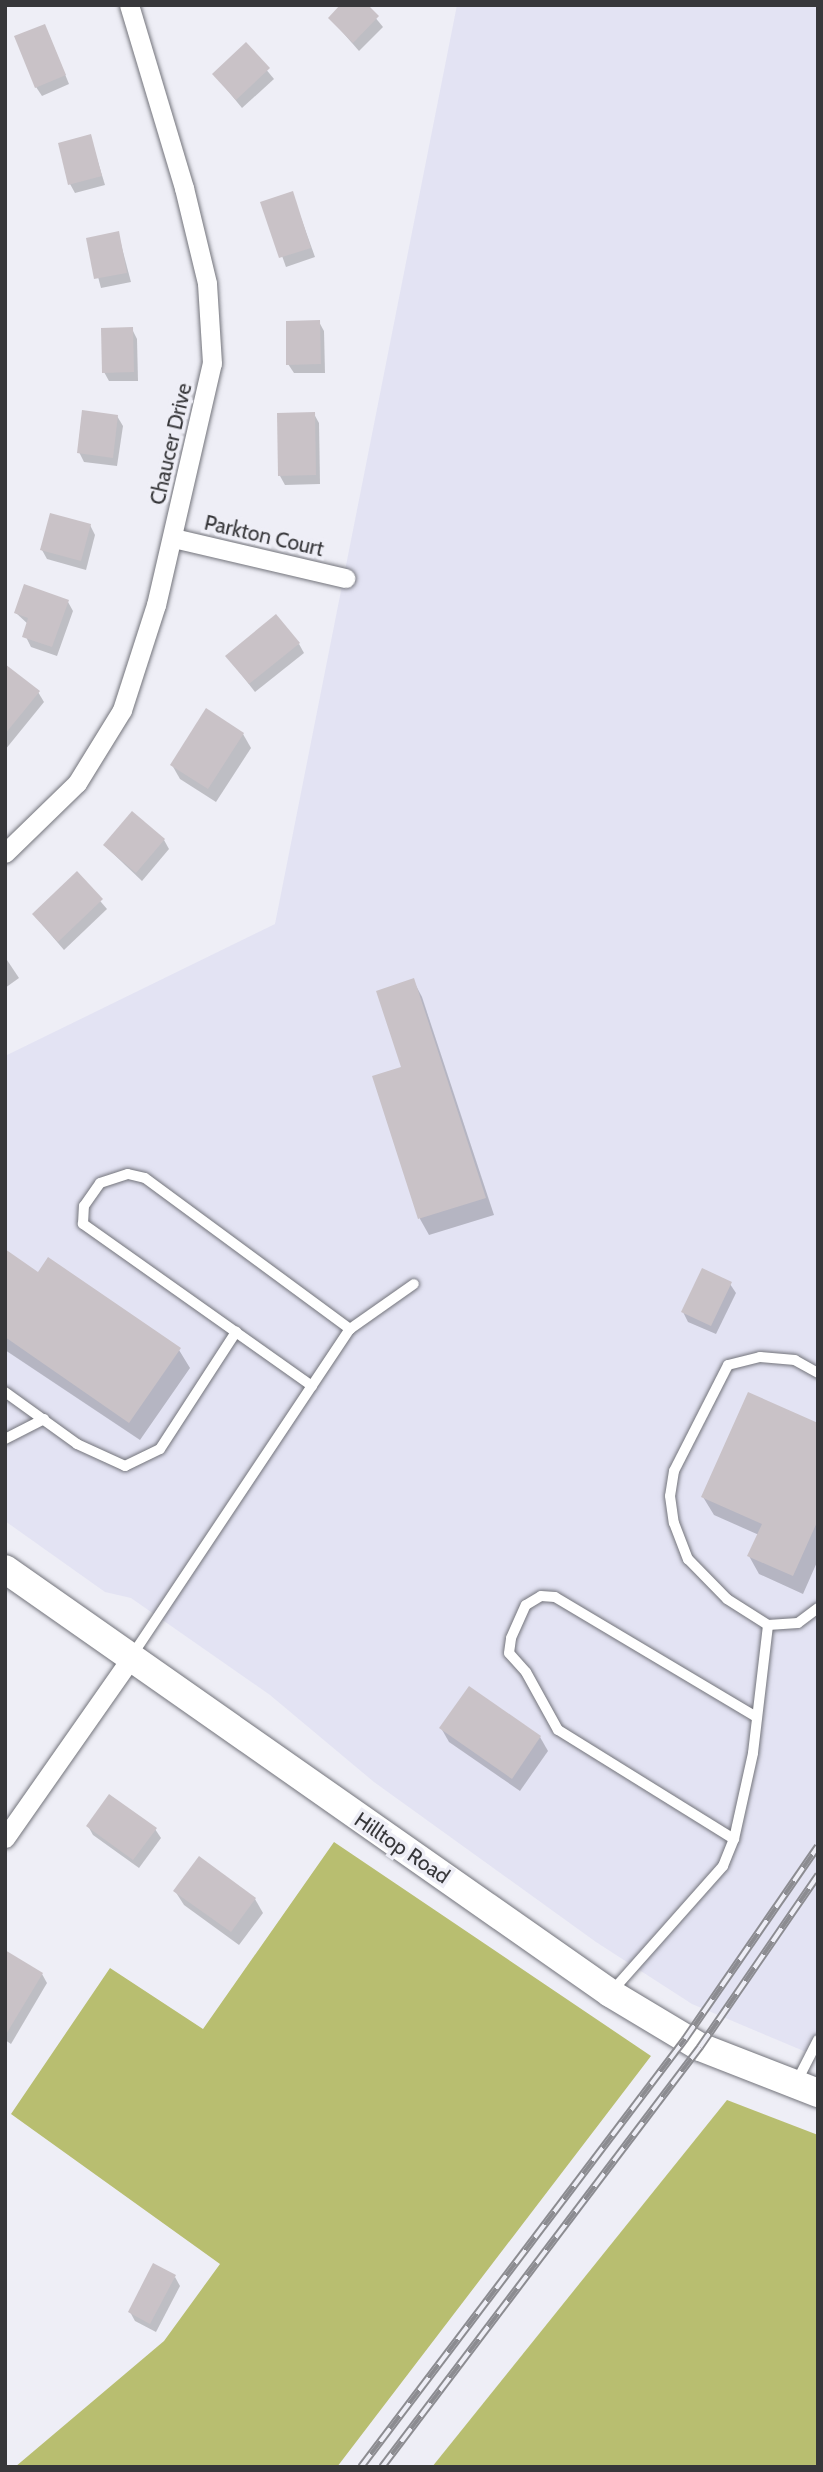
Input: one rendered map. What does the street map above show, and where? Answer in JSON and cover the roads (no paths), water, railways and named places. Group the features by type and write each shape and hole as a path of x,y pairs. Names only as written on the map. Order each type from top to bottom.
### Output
{"main road":[{"name":"Hilltop Road","path":"5,1570 610,1993 700,2047 807,2089"}],"street":[{"name":"Chaucer Drive","path":"5,853 77,783 122,710 173,538 212,363 207,283 134,7"},
{"name":"Parkton Court","path":"173,538 345,578"},
{"path":"5,1838 131,1658"}],"lane":[{"path":"312,1386 83,1224 84,1206 100,1183 128,1174 145,1178 350,1329"},
{"path":"131,1658 350,1329 414,1284"},
{"path":"5,1392 77,1444 125,1466 143,1460 160,1449 236,1332"},
{"path":"818,1373 795,1360 760,1357 728,1365 674,1471 670,1496 674,1523 688,1559 727,1599 768,1625 798,1623 818,1608"},
{"path":"5,1440 44,1419"},
{"path":"734,1839 558,1730 526,1672 509,1653 511,1638 526,1605 541,1596 555,1597 755,1716"},
{"path":"610,1993 723,1866 734,1839 753,1753 755,1716 768,1625"},
{"path":"807,2089 818,2040"}],"railway":[{"path":"361,2467 685,2039 818,1846"},
{"path":"382,2467 700,2047 818,1875"}]}
